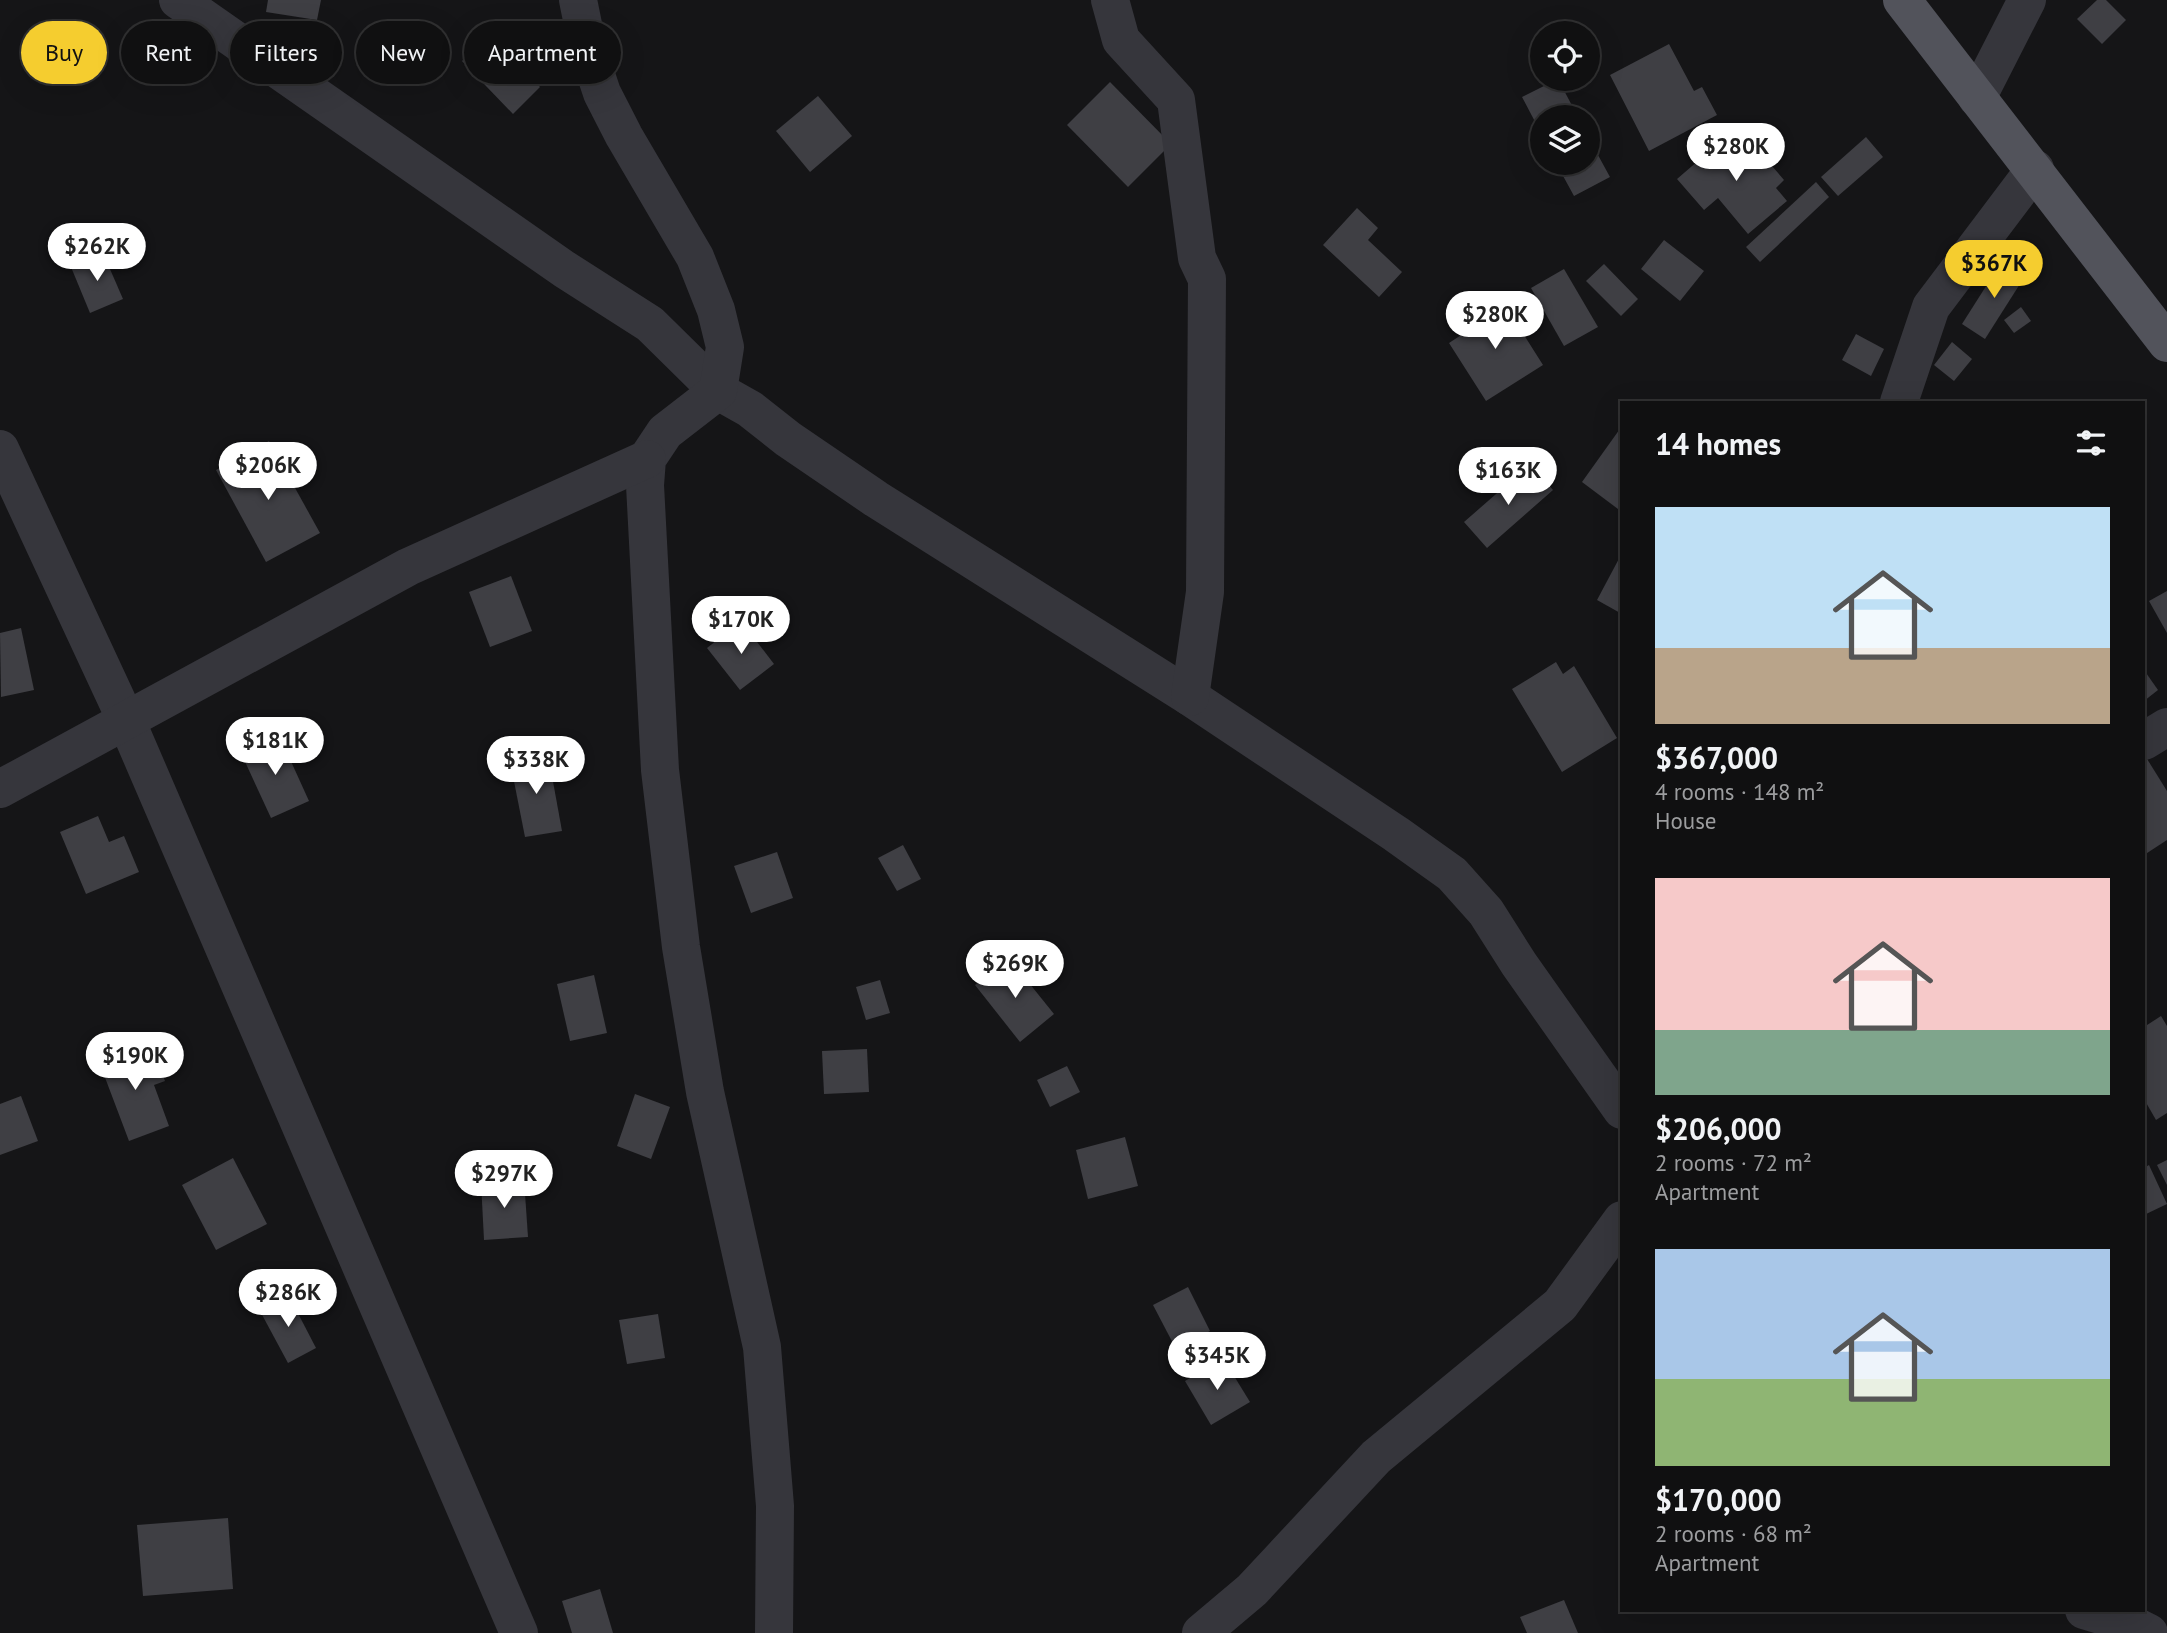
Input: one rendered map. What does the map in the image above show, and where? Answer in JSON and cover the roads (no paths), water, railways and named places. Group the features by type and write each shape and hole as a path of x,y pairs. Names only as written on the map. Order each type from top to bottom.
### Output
{"main road":[{"path":"1902,0 2167,343"}],"street":[{"path":"178,0 496,222 649,324 718,391 750,409 788,439 876,499 1190,697 1452,874 1486,912 1539,993 1620,1107"},
{"path":"579,0 589,54 602,93 695,257 716,310 725,347 718,391 665,432 647,458 645,485 660,770 681,947 705,1092 762,1347 775,1506 775,1633"},
{"path":"1110,0 1121,40 1176,100 1197,258 1207,279 1205,592 1190,697"},
{"path":"1978,98 2027,0"},
{"path":"1899,401 1931,307 2035,169"},
{"path":"0,449 126,720 519,1633"},
{"path":"0,789 408,567 647,458"},
{"path":"2145,739 2167,727"},
{"path":"1200,1633 1252,1590 1376,1457 1560,1305 1620,1223"},
{"path":"2091,1612 2150,1633"}]}
